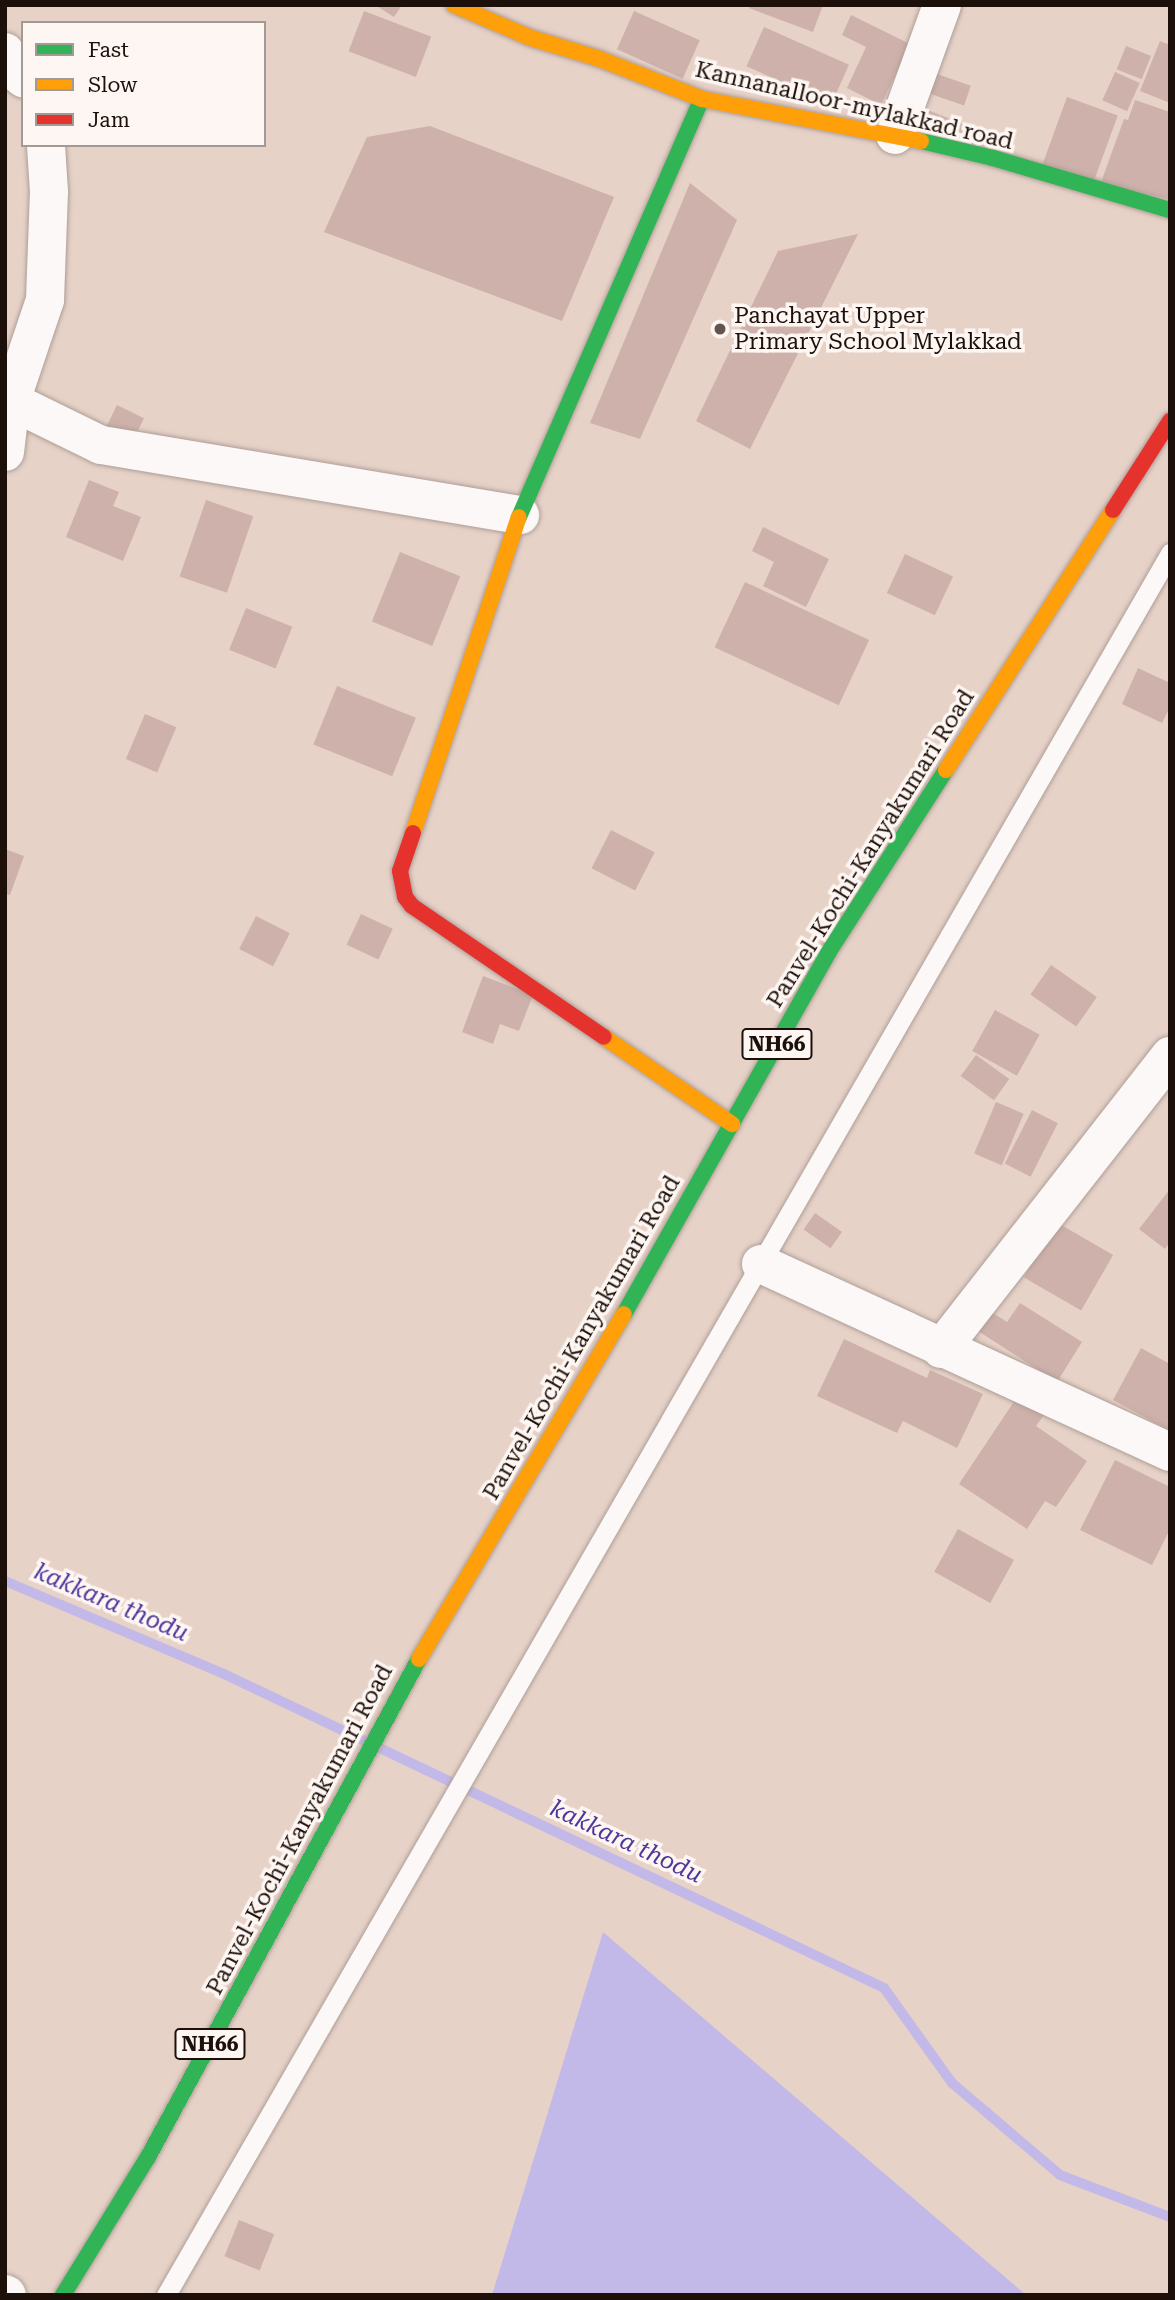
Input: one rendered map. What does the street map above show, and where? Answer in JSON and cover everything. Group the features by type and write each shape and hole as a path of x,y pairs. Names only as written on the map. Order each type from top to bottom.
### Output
{"main road":[{"name":"Kannanalloor-mylakkad road","path":"454,5 531,38 600,59 702,99 895,135 993,158 1170,210"},
{"path":"702,99 520,515 402,858 400,871 405,897 412,906 732,1124"},
{"name":"Panvel-Kochi-Kanyakumari Road","path":"63,2295 148,2157 350,1790 406,1680 661,1251 828,953 1170,421"}],"street":[{"path":"895,135 942,5"},
{"path":"5,52 11,68 21,76"},
{"path":"5,452 11,401 47,287 49,192 46,147"},
{"path":"11,401 101,445 520,515"},
{"path":"941,1349 1170,1056"},
{"path":"761,1264 1170,1452"}],"lane":[{"path":"166,2295 1170,553"}],"shaded area":[{"path":"603,1932 1026,2295 492,2295"}],"building":[{"path":"375,5 402,5 394,17"},
{"path":"750,5 823,5 813,32 749,8"},
{"path":"364,11 431,37 416,77 349,51"},
{"path":"634,11 700,40 683,79 617,49"},
{"path":"851,15 910,44 881,105 847,88 866,47 842,35"},
{"path":"764,27 849,65 831,104 747,66"},
{"path":"1160,41 1170,45 1170,103 1140,91"},
{"path":"1126,46 1151,56 1142,79 1117,69"},
{"path":"1115,72 1140,83 1127,111 1102,100"},
{"path":"934,73 971,86 964,106 927,93"},
{"path":"1067,97 1118,115 1093,183 1042,165"},
{"path":"1135,100 1170,112 1170,199 1100,185 1124,119 1128,120"},
{"path":"918,106 970,127 965,140 913,119"},
{"path":"430,126 614,197 562,321 324,232 367,137"},
{"path":"690,183 737,220 640,439 590,423"},
{"path":"858,234 750,449 696,421 778,251"},
{"path":"117,405 144,418 133,440 106,427"},
{"path":"89,480 119,492 113,506 141,517 123,561 66,537"},
{"path":"206,500 253,516 227,593 180,577"},
{"path":"763,527 829,559 806,607 763,586 774,562 752,551"},
{"path":"400,552 460,576 432,646 372,622"},
{"path":"905,554 953,576 935,615 887,593"},
{"path":"745,582 869,640 839,705 715,647"},
{"path":"246,608 292,627 276,668 229,650"},
{"path":"1138,668 1170,683 1170,707 1162,723 1122,704"},
{"path":"337,686 416,718 392,776 313,744"},
{"path":"145,714 176,727 157,772 126,759"},
{"path":"611,830 655,852 635,891 591,868"},
{"path":"5,849 24,856 10,895 5,894"},
{"path":"361,914 393,929 378,960 347,945"},
{"path":"256,916 290,933 273,966 239,949"},
{"path":"1051,965 1097,997 1076,1027 1030,994"},
{"path":"483,976 533,995 519,1031 500,1024 493,1044 462,1032"},
{"path":"995,1010 1040,1035 1017,1076 972,1051"},
{"path":"976,1055 1009,1079 994,1100 961,1076"},
{"path":"996,1102 1024,1114 1002,1165 974,1154"},
{"path":"1032,1110 1058,1123 1031,1177 1005,1163"},
{"path":"1170,1189 1170,1242 1165,1249 1139,1229"},
{"path":"815,1213 842,1232 831,1248 804,1229"},
{"path":"1056,1222 1113,1255 1081,1310 1024,1277"},
{"path":"1020,1303 1082,1342 1057,1382 975,1329 987,1309 1007,1322"},
{"path":"844,1339 927,1378 930,1370 983,1394 957,1448 903,1421 897,1433 817,1396"},
{"path":"1141,1348 1170,1364 1170,1431 1113,1400"},
{"path":"1017,1397 1044,1415 1036,1426 1087,1461 1056,1507 1045,1501 1027,1529 959,1484"},
{"path":"1115,1460 1170,1487 1170,1529 1152,1565 1080,1530"},
{"path":"958,1529 1014,1560 990,1603 934,1572"},
{"path":"239,2220 274,2234 260,2270 224,2256"}],"waterway":[{"name":"kakkara thodu","path":"5,1581 224,1674 884,1988 952,2083 1060,2175 1170,2217"}],"traffic: fast":[{"path":"519,517 702,99"},
{"path":"921,141 993,158 1170,210"},
{"path":"624,1314 828,953 946,770"},
{"path":"63,2295 148,2157 419,1659"}],"traffic: slow":[{"path":"454,5 531,38 600,59 702,99 921,141"},
{"path":"946,770 1113,510"},
{"path":"413,833 519,517"},
{"path":"604,1037 732,1124"},
{"path":"419,1659 624,1314"}],"traffic: jam":[{"path":"1113,510 1170,421"},
{"path":"413,833 400,871 405,897 412,906 604,1037"}],"place":[{"name":"Panchayat Upper Primary School Mylakkad","path":"720,329"}]}
